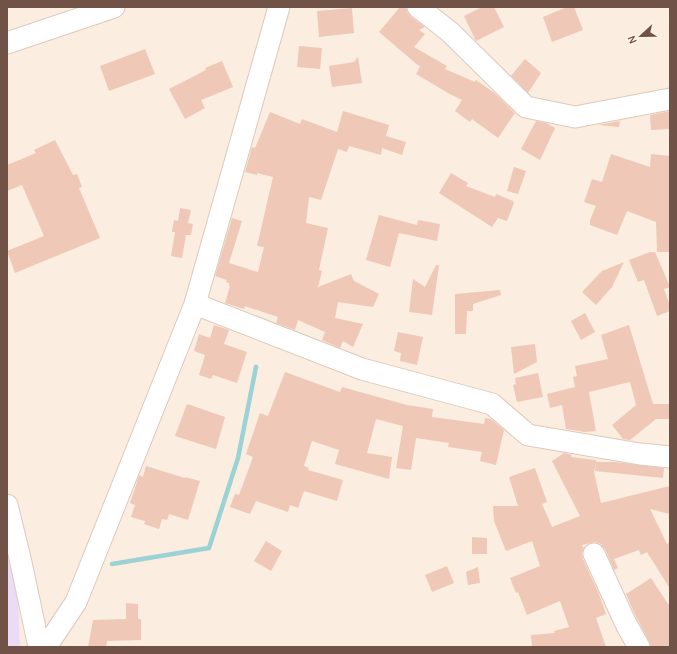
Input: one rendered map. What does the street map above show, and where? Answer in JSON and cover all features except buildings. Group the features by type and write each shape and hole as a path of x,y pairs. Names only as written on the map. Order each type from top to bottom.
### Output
{"street":[{"path":"7,43 114,7"},
{"path":"46,647 76,602 195,304 279,7"},
{"path":"418,7 450,32 526,107 575,117 670,99"},
{"path":"195,304 362,369 492,404 528,435 640,454 670,456"},
{"path":"7,504 39,647"},
{"path":"594,554 626,624 639,647"}],"shaded area":[{"path":"7,555 18,595 20,647 7,647"}],"waterway":[{"path":"112,564 209,548 238,458 256,367"}]}
